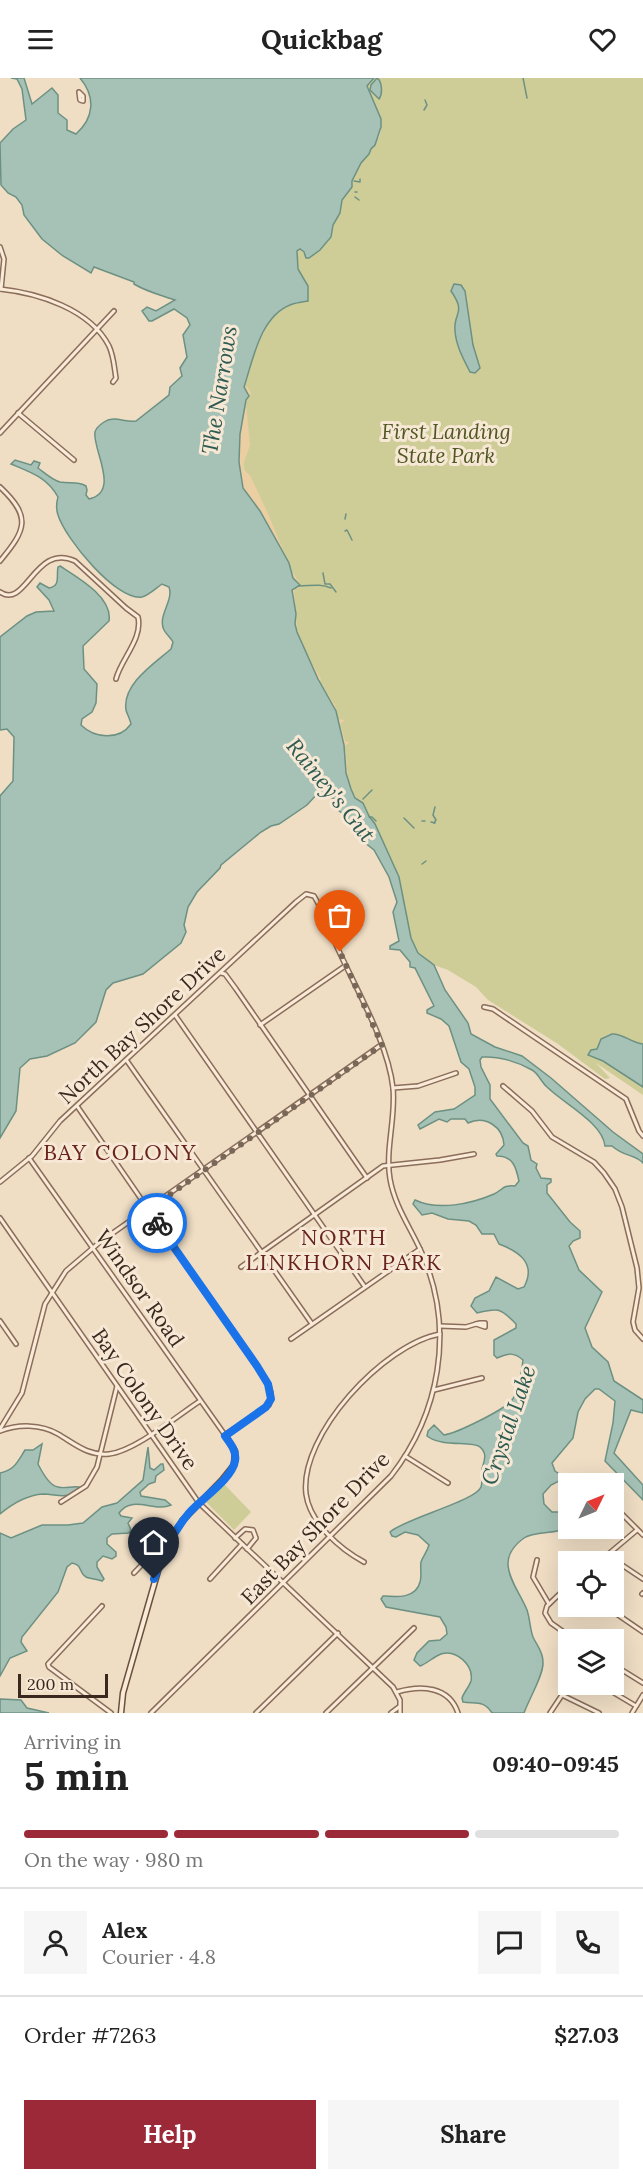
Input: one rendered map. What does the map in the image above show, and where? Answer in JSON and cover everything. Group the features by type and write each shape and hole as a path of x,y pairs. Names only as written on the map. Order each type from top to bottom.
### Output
{"street":[{"path":"0,247 4,259 1,289 25,292 54,301 96,330 108,344 114,358 116,378 113,382"},
{"path":"0,433 114,310"},
{"path":"18,413 74,460"},
{"path":"0,487 17,504 23,524 17,540 0,561"},
{"path":"0,592 8,596 17,594 40,566 49,560 65,558 75,561 138,617 140,623 131,649 116,679"},
{"name":"East Bay Shore Drive","path":"151,1713 378,1490 405,1456 424,1420 438,1373 440,1326 431,1278 420,1249 396,1201 389,1165 393,1088 382,1045 315,898 308,894"},
{"name":"North Bay Shore Drive","path":"0,1182 30,1158 60,1121 296,902 308,894"},
{"path":"260,1025 346,966"},
{"path":"221,973 230,982 367,1178"},
{"path":"484,1006 493,1009 626,1099 643,1136"},
{"path":"175,1015 365,1287"},
{"path":"0,1428 22,1393 45,1304 66,1271 93,1247 382,1045"},
{"path":"126,1060 312,1324"},
{"path":"393,1088 418,1086 456,1073"},
{"path":"502,1086 532,1111 552,1137 594,1162 615,1189 622,1207 637,1268 639,1289 633,1322 635,1330 643,1339"},
{"path":"77,1106 255,1363 270,1389 270,1402 225,1436 235,1451 234,1465 183,1521 164,1550 123,1693 121,1713"},
{"path":"241,1267 381,1168 474,1154"},
{"name":"Windsor Road","path":"30,1158 225,1436"},
{"name":"Bay Colony Drive","path":"0,1218 199,1503 338,1633 397,1692"},
{"path":"291,1339 420,1249"},
{"path":"0,1321 16,1344"},
{"path":"440,1326 465,1328 476,1324"},
{"path":"364,1562 343,1548 331,1536 314,1515 308,1503 307,1476 313,1456 329,1424 351,1393 376,1368 414,1343 440,1334"},
{"path":"434,1390 482,1378"},
{"path":"61,1502 86,1486 101,1454 117,1386"},
{"path":"0,1428 26,1426 41,1428 57,1433 80,1448 101,1454 124,1450 200,1401"},
{"path":"405,1456 448,1483"},
{"path":"624,1516 643,1535"},
{"path":"235,1538 247,1528 253,1530 256,1538 247,1549"},
{"path":"612,1551 637,1530"},
{"path":"210,1579 242,1544"},
{"path":"134,1573 156,1550 164,1550"},
{"path":"537,1560 533,1576 549,1604"},
{"path":"624,1566 643,1579"},
{"path":"558,1596 545,1611 546,1618 560,1629"},
{"path":"102,1606 48,1664 111,1713"},
{"path":"621,1617 643,1632"},
{"path":"326,1713 414,1628"},
{"path":"256,1713 338,1633"},
{"path":"624,1671 643,1683"},
{"path":"400,1713 397,1692 427,1689 441,1691 452,1700 458,1713"},
{"path":"550,1713 562,1695 599,1713"},
{"path":"618,1695 636,1706"},
{"path":"632,1713 643,1695"},
{"path":"391,1713 400,1707"},
{"path":"586,1713 589,1708"}],"green space":[{"name":"First Landing State Park","path":"374,78 643,78 643,1095 596,1063 610,1078 605,1079 558,1044 488,1000 476,987 448,970 434,965 418,953 411,938 399,877 375,824 365,806 355,798 351,789 332,703 296,632 293,578 248,496 241,449 243,388 256,346 272,318 287,306 308,301 308,286 298,269 297,251 299,249 309,258 320,250 331,237 337,210 351,188 358,168 379,136 380,120 367,86"},
{"path":"224,1484 251,1512 234,1530 206,1502"}],"sand":[{"path":"247,386 251,393 246,403 250,445 243,465 270,518 291,570 300,584 297,585 287,576 240,483 237,438"},
{"path":"284,583 292,588 302,587 295,589 294,593 297,629 305,651 321,679 319,682 298,638"},
{"path":"321,685 335,705 338,719 345,720 340,724 345,741 350,742 345,746 348,775 354,794 358,800 361,799 358,804 354,802 347,782"}],"water":[{"path":"11,78 24,78 32,104 52,88 58,95 58,113 67,120 67,130 76,134 86,121 91,107 89,93 80,78 374,78 367,86 381,119 375,145 361,163 352,181 352,187 342,200 331,237 320,250 309,258 306,258 300,249 297,251 298,269 308,286 308,301 292,304 271,319 255,352 244,387 249,396 246,400 240,434 239,462 243,488 260,511 289,563 293,578 300,585 292,590 297,632 318,679 336,711 344,745 346,773 351,789 355,798 363,803 375,824 399,877 411,938 418,953 434,965 445,990 468,1023 471,1034 495,1047 522,1056 643,1154 643,1163 612,1146 605,1146 603,1138 590,1121 547,1087 532,1070 502,1059 482,1057 480,1060 490,1085 490,1099 523,1143 528,1146 531,1160 537,1164 536,1168 541,1178 551,1179 547,1185 547,1193 580,1231 580,1238 569,1246 579,1270 602,1292 585,1328 592,1347 608,1362 614,1381 643,1400 643,1413 631,1410 614,1453 643,1485 643,1500 624,1480 624,1473 617,1473 605,1461 615,1401 599,1389 595,1389 585,1399 578,1412 573,1438 552,1463 558,1473 558,1482 543,1494 544,1504 552,1512 558,1512 558,1531 528,1536 514,1547 509,1555 509,1573 527,1610 533,1637 543,1658 541,1673 524,1713 492,1713 483,1704 463,1702 462,1698 471,1681 471,1675 470,1669 463,1660 447,1653 438,1655 420,1666 414,1660 417,1653 429,1641 440,1640 447,1634 440,1617 386,1607 381,1599 383,1596 405,1596 418,1588 421,1562 429,1545 418,1535 405,1532 396,1537 390,1532 410,1521 467,1498 481,1487 485,1458 480,1447 434,1440 427,1436 428,1431 434,1425 444,1435 459,1430 500,1409 514,1397 523,1360 511,1354 497,1358 494,1355 494,1340 516,1328 516,1324 498,1310 477,1313 471,1306 475,1298 489,1291 496,1277 518,1289 524,1287 528,1271 527,1265 519,1254 499,1244 494,1234 482,1234 476,1225 469,1221 448,1219 432,1213 422,1215 413,1204 415,1200 444,1206 475,1201 505,1187 515,1186 519,1181 513,1163 496,1154 504,1145 500,1133 492,1124 481,1121 468,1123 465,1119 451,1119 447,1122 439,1119 420,1129 418,1125 435,1112 454,1109 475,1095 475,1087 469,1069 461,1062 449,1026 441,1019 427,1013 427,1010 434,1006 415,968 410,967 410,962 400,950 390,949 390,946 399,941 393,912 397,902 389,877 374,850 364,842 361,833 338,810 335,799 318,793 307,805 279,824 261,832 221,865 197,892 188,907 184,925 186,932 181,943 143,974 113,983 106,990 96,1022 75,1043 47,1056 30,1059 20,1068 16,1111 0,1138 0,796 13,781 14,737 7,729 0,730 0,637 27,616 36,612 54,611 49,600 37,587 40,583 49,588 53,587 60,566 100,596 109,612 109,621 83,646 84,669 97,684 96,703 92,712 82,719 81,725 93,733 106,736 120,733 131,724 126,710 129,691 141,675 171,649 173,642 162,625 169,598 169,587 162,584 142,597 131,596 106,579 70,538 58,515 56,506 58,497 54,490 38,476 11,464 15,460 31,465 34,461 40,463 38,468 54,480 86,486 86,495 89,499 98,495 103,488 104,479 95,432 108,420 136,421 169,395 170,387 182,376 180,368 187,357 183,335 190,325 187,318 174,309 149,321 142,311 147,307 156,311 175,300 94,267 91,273 63,256 42,239 24,215 22,205 16,197 8,193 1,185 0,143 13,129 26,120 22,89 17,79"},
{"path":"377,78 381,88 379,99 370,90"},
{"path":"454,284 461,285 465,291 473,345 480,368 475,373 470,372 457,342 455,325 459,309 451,291"},
{"path":"612,1034 643,1044 643,1087 603,1061 588,1055 591,1050 597,1049 601,1039"},
{"path":"42,1444 38,1464 46,1478 55,1486 79,1487 79,1490 65,1496 43,1494 31,1496 0,1514 0,1473 13,1467 25,1450 33,1450"},
{"path":"148,1447 150,1468 154,1470 163,1464 164,1470 156,1476 155,1482 140,1492 141,1496 165,1500 171,1505 158,1507 137,1504 119,1513 121,1516 132,1518 128,1523 131,1530 129,1533 112,1534 107,1538 107,1544 116,1552 116,1556 112,1559 103,1556 97,1562 97,1567 104,1579 102,1581 86,1577 79,1567 72,1563 67,1567 58,1592 22,1637 21,1642 27,1651 10,1658 0,1676 0,1533 11,1538 42,1525 83,1523 102,1507 117,1503 143,1480"},
{"path":"0,1699 21,1700 27,1708 49,1713 0,1713"}],"waterway":[{"path":"523,78 527,98"},
{"path":"424,110 427,105 425,100"},
{"path":"354,181 360,182 360,179"},
{"path":"355,197 359,200"},
{"path":"345,519 346,514"},
{"path":"345,531 347,530 352,540"},
{"path":"323,573 325,584 330,584 336,592"},
{"path":"299,586 319,585 331,588"},
{"name":"Rainey's Gut","path":"363,799 372,790"},
{"path":"434,823 436,820 433,815 435,807"},
{"name":"Rainey's Gut","path":"369,817 376,821"},
{"path":"404,818 414,828"},
{"path":"431,822 435,823"},
{"path":"422,864 426,861"}],"way so far":[{"path":"157,1223 148,1210 382,1045 340,952"}],"district":[{"name":"BAY COLONY","path":"120,1152"},
{"name":"NORTH LINKHORN PARK","path":"344,1250"}],"route":[{"path":"154,1579 160,1558 176,1530 189,1512 210,1493 234,1465 235,1451 225,1436 266,1407 271,1399 268,1384 257,1366 157,1223"}],"water label":[{"name":"The Narrows","path":"219,390"},
{"name":"Crystal Lake","path":"508,1425"}]}
